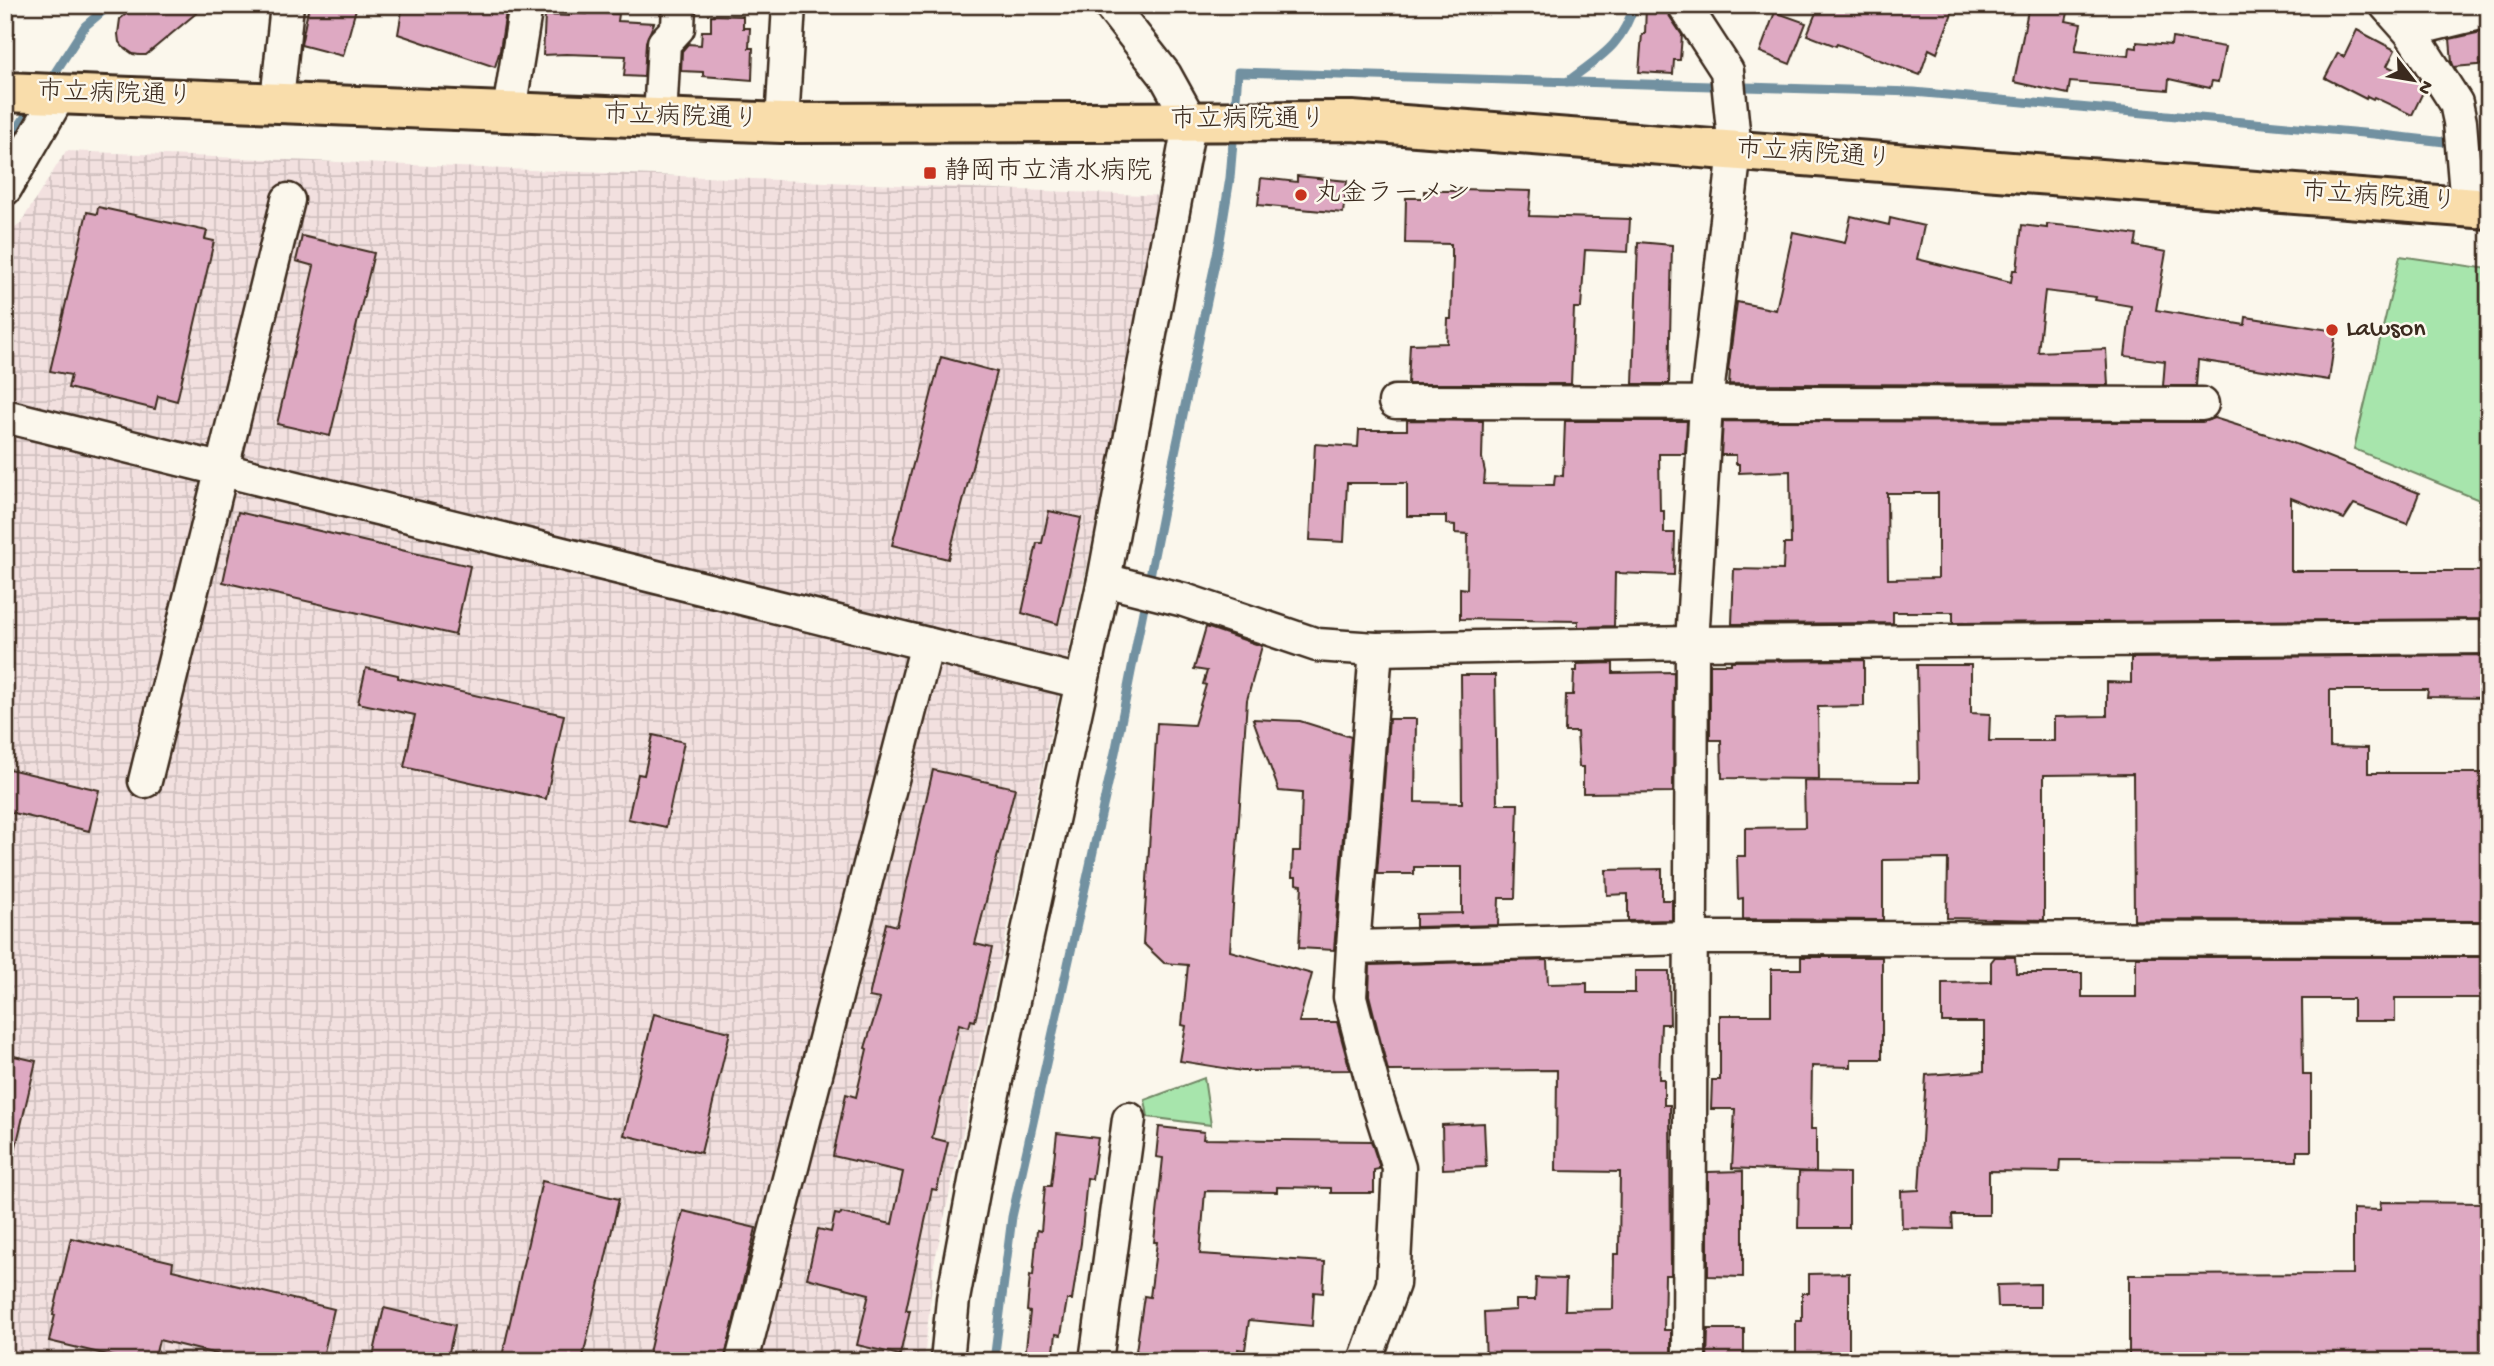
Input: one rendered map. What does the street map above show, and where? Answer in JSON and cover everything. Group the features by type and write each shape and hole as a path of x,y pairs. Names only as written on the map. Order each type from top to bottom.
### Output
{"main road":[{"name":"市立病院通り","path":"5,92 782,123 1352,121 2478,207"}],"street":[{"path":"277,102 286,5"},
{"path":"509,111 526,5"},
{"path":"660,119 664,43 678,28 679,5"},
{"path":"782,123 789,5"},
{"path":"947,1361 953,1299 981,1149 1104,580 1191,120 1165,75 1110,5"},
{"path":"1684,5 1727,71 1735,150 1706,404 1692,643 1689,1361"},
{"path":"2386,5 2411,33 2456,103 2478,207"},
{"path":"2411,33 2423,26 2489,11"},
{"path":"5,189 60,94"},
{"path":"145,781 288,200"},
{"path":"1395,402 2202,404"},
{"path":"5,416 1081,682"},
{"path":"1104,580 1184,600 1317,645 1376,649 1692,643 2489,637"},
{"path":"742,1361 927,644"},
{"path":"1365,1361 1393,1284 1399,1168 1375,1093 1350,997 1376,649"},
{"path":"1353,947 1690,938 2489,939"},
{"path":"1096,1361 1129,1119"}],"shaded area":[{"path":"66,151 1168,196 934,1264 924,1361 5,1361 5,236 20,224"}],"green space":[{"path":"2400,256 2489,269 2489,504 2354,449"},
{"path":"1204,1078 1211,1125 1148,1117 1145,1100"}],"building":[{"path":"137,5 206,5 146,55 139,55 123,47 118,34 120,19"},
{"path":"309,5 357,5 343,56 301,45"},
{"path":"403,5 507,5 495,67 398,34"},
{"path":"1646,5 1662,5 1682,35 1680,60 1674,60 1673,74 1639,72"},
{"path":"1819,5 1955,5 1937,53 1929,49 1920,75 1807,35"},
{"path":"2029,5 2068,13 2066,21 2081,24 2075,51 2129,56 2130,47 2137,48 2137,42 2171,45 2172,38 2225,47 2218,82 2212,81 2210,88 2169,79 2168,90 2070,82 2068,94 2014,82"},
{"path":"1775,12 1806,23 1790,64 1760,52"},
{"path":"569,13 619,14 618,21 654,23 646,42 644,77 624,76 626,56 543,55 545,15 569,16"},
{"path":"711,15 743,16 743,28 750,28 749,48 753,48 752,80 703,76 703,72 681,71 682,51 688,44 701,45 702,31 711,31"},
{"path":"2357,30 2395,50 2387,66 2420,81 2425,88 2412,115 2374,97 2373,99 2367,96 2366,99 2325,78 2338,53 2344,57"},
{"path":"2489,31 2489,64 2454,67 2450,39"},
{"path":"1297,176 1347,181 1343,213 1258,205 1261,178 1297,182"},
{"path":"1424,191 1531,191 1529,216 1630,219 1628,252 1585,250 1581,308 1574,308 1571,384 1408,384 1410,344 1447,343 1448,319 1451,319 1453,257 1451,244 1405,243 1406,198 1424,198"},
{"path":"98,207 207,231 205,239 214,241 177,401 158,396 155,409 68,388 71,375 50,371 87,212 97,214"},
{"path":"1851,216 1889,225 1890,218 1924,226 1917,259 2011,282 2013,270 2017,270 2022,225 2047,228 2047,224 2137,235 2135,246 2166,252 2156,310 2245,325 2246,317 2336,331 2329,380 2198,360 2196,386 2163,386 2165,361 2125,356 2131,306 2095,300 2096,297 2045,291 2038,352 2106,349 2108,385 1729,384 1728,371 1737,302 1776,310 1793,232 1845,243"},
{"path":"302,236 374,253 330,436 277,424 314,266 296,261"},
{"path":"1638,242 1672,245 1669,384 1633,384"},
{"path":"941,357 997,372 948,559 892,545"},
{"path":"2214,418 2288,441 2419,493 2407,524 2354,504 2344,519 2291,498 2291,571 2489,571 2489,619 1953,623 1953,612 1893,612 1893,623 1732,624 1734,569 1783,570 1784,544 1791,544 1790,471 1739,473 1736,455 1721,455 1723,421 2202,422","holes":["1887,493 1938,493 1938,578 1888,579"]},
{"path":"1407,420 1483,421 1484,484 1554,485 1555,475 1563,476 1565,421 1687,421 1685,454 1659,454 1660,511 1664,511 1664,533 1675,533 1674,575 1615,573 1614,626 1578,627 1578,621 1460,619 1460,588 1467,589 1468,534 1455,533 1455,525 1446,524 1446,516 1407,516 1407,483 1347,483 1344,542 1310,540 1315,444 1358,447 1359,430 1407,430"},
{"path":"1049,511 1081,518 1058,624 1022,613 1037,543 1042,543"},
{"path":"238,512 470,566 455,635 223,582"},
{"path":"1206,627 1262,646 1247,700 1230,951 1312,974 1299,1022 1337,1022 1350,1070 1242,1071 1180,1061 1186,1026 1182,1025 1188,965 1164,963 1143,943 1157,723 1194,725 1206,685 1203,684 1207,671 1194,669"},
{"path":"2489,655 2489,698 2427,697 2428,690 2330,690 2330,747 2368,748 2368,773 2489,773 2489,921 2134,920 2133,774 2044,775 2044,920 1947,918 1948,859 1883,860 1883,920 1743,919 1743,898 1738,899 1737,856 1745,856 1745,828 1805,827 1804,781 1919,782 1917,665 1971,665 1971,713 1990,714 1989,741 2054,741 2054,717 2107,716 2107,682 2131,683 2131,658"},
{"path":"1864,660 1864,706 1818,707 1819,779 1722,778 1721,740 1710,740 1710,664 1731,664 1731,661"},
{"path":"1613,663 1613,673 1674,672 1673,792 1583,793 1583,767 1579,767 1577,732 1565,732 1566,695 1573,695 1577,664"},
{"path":"366,668 398,675 398,678 564,715 546,799 404,767 415,715 358,703"},
{"path":"1461,675 1495,675 1497,804 1518,804 1515,898 1499,898 1498,925 1416,927 1416,914 1462,913 1462,867 1414,867 1414,874 1377,874 1389,719 1416,719 1415,802 1462,803"},
{"path":"1253,719 1300,721 1351,737 1334,950 1299,948 1302,885 1296,884 1296,877 1292,877 1293,851 1300,851 1302,793 1279,791"},
{"path":"653,735 684,742 666,827 628,819 638,774 644,775"},
{"path":"5,768 99,790 89,831 5,811"},
{"path":"933,770 1015,788 975,944 992,948 975,1021 971,1020 969,1027 959,1024 932,1138 948,1142 937,1190 932,1189 906,1310 910,1310 900,1355 857,1345 869,1294 807,1278 818,1229 831,1232 835,1214 892,1224 903,1172 833,1156 846,1094 856,1097 867,1049 865,1048 880,999 869,997 886,923 897,926"},
{"path":"1662,869 1662,900 1672,900 1672,920 1628,921 1628,894 1607,895 1606,870"},
{"path":"1801,957 1882,957 1882,1059 1851,1059 1851,1067 1812,1066 1811,1129 1816,1129 1816,1172 1732,1168 1735,1109 1711,1109 1712,1080 1720,1080 1720,1015 1771,1015 1771,969 1801,969"},
{"path":"1995,957 2015,957 2016,973 2082,973 2082,997 2136,997 2136,957 2489,957 2489,998 2395,998 2395,1021 2353,1021 2353,999 2302,999 2303,1075 2311,1075 2311,1151 2297,1151 2297,1161 2060,1160 2059,1172 1989,1171 1989,1215 1952,1215 1953,1229 1902,1228 1901,1191 1919,1190 1926,1075 1984,1071 1984,1022 1942,1022 1942,983 1991,982 1991,962"},
{"path":"1547,960 1548,984 1587,983 1587,993 1635,993 1635,971 1669,971 1670,1024 1661,1024 1659,1079 1664,1079 1664,1105 1670,1105 1671,1275 1665,1275 1664,1330 1671,1330 1671,1361 1486,1361 1484,1312 1516,1310 1516,1300 1535,1300 1536,1278 1566,1279 1565,1310 1613,1309 1614,1254 1619,1254 1620,1172 1556,1171 1557,1070 1388,1071 1369,995 1370,965"},
{"path":"654,1014 730,1032 701,1153 624,1135"},
{"path":"5,1054 36,1061 15,1151 5,1150"},
{"path":"1484,1123 1486,1167 1443,1169 1442,1125"},
{"path":"1159,1127 1204,1132 1203,1139 1371,1141 1379,1165 1379,1169 1374,1170 1374,1193 1331,1193 1331,1188 1277,1187 1277,1192 1205,1191 1200,1254 1325,1262 1323,1293 1314,1292 1312,1326 1249,1320 1245,1350 1238,1349 1237,1361 1176,1354 1175,1361 1138,1361 1139,1352 1136,1351 1144,1296 1150,1297 1157,1242 1154,1242 1163,1158 1156,1157"},
{"path":"1057,1133 1098,1138 1092,1179 1087,1178 1072,1300 1067,1300 1061,1335 1056,1334 1053,1360 1025,1357 1030,1312 1027,1311 1030,1275 1033,1276 1037,1230 1041,1231 1045,1186 1051,1186"},
{"path":"1743,1171 1743,1277 1708,1276 1708,1172"},
{"path":"1799,1172 1849,1173 1849,1228 1798,1228"},
{"path":"542,1181 619,1199 582,1361 501,1361"},
{"path":"2381,1202 2489,1203 2489,1286 2484,1286 2483,1361 2129,1361 2129,1275 2353,1274 2353,1209 2380,1210"},
{"path":"683,1211 756,1228 724,1361 647,1361"},
{"path":"71,1238 173,1262 172,1270 334,1309 322,1361 245,1361 159,1340 154,1361 133,1361 49,1341"},
{"path":"1849,1273 1849,1361 1796,1361 1796,1321 1802,1321 1802,1293 1809,1293 1809,1274"},
{"path":"2040,1284 2040,1307 1998,1307 1997,1285"},
{"path":"384,1308 455,1325 447,1361 372,1361"},
{"path":"1708,1329 1744,1329 1744,1361 1707,1361"}],"waterway":[{"path":"49,82 85,26 110,5"},
{"path":"1567,82 1599,58 1616,41 1634,5"},
{"path":"1235,112 1238,72 1914,92 2489,147"},
{"path":"5,147 35,102"},
{"path":"994,1361 1012,1217 1116,748 1220,240 1234,130"}],"place":[{"name":"静岡市立清水病院","path":"930,173"},
{"name":"丸金ラーメン","path":"1301,195"},
{"name":"Lawson","path":"2332,330"}]}
